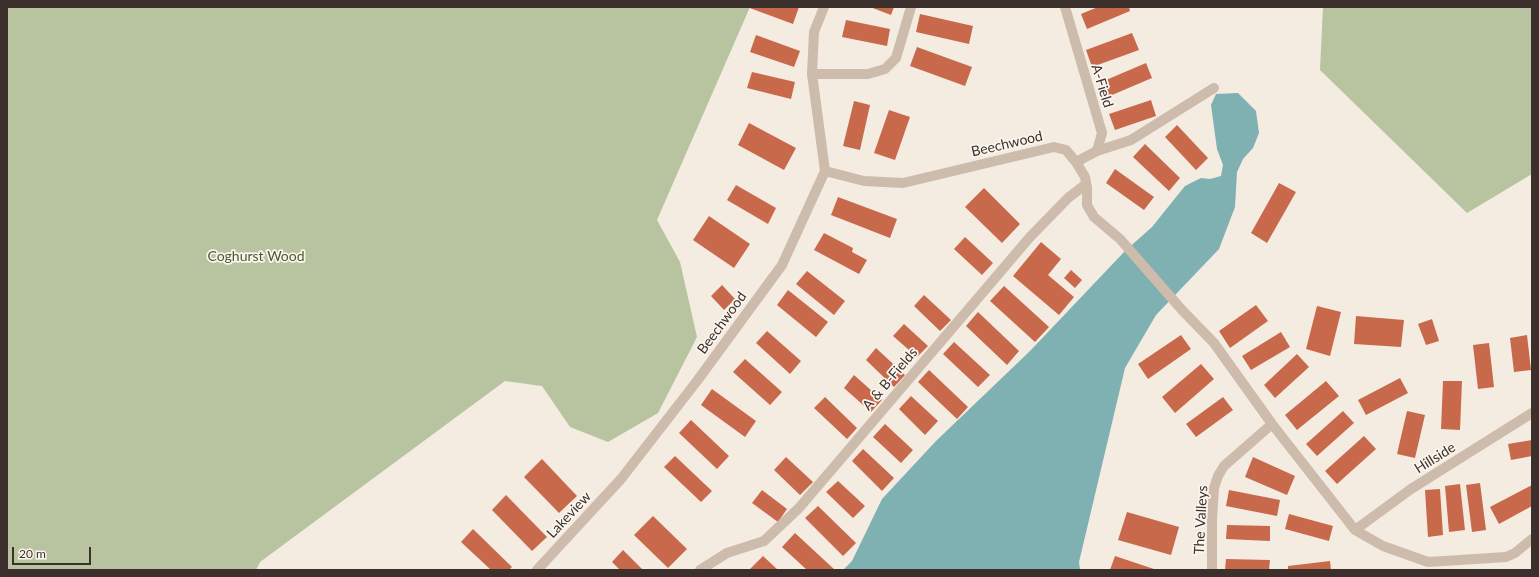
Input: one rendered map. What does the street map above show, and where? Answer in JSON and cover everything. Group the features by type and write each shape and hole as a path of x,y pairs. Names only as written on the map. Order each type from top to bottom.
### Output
{"street":[{"path":"824,7 814,32 812,74 825,171"},
{"path":"812,74 868,74 885,69 896,58 911,7"},
{"name":"A-Field","path":"1065,7 1102,133 1097,151"},
{"path":"1214,88 1131,140 1097,151 1076,162 1085,177 1087,205 1094,217 1120,239 1182,310 1214,343 1272,424 1355,530 1383,546 1428,562 1506,557 1515,553 1532,539"},
{"name":"Beechwood","path":"621,479 697,381 782,265 825,171 864,181 903,183 1054,147 1066,150 1076,162"},
{"name":"A & B-Fields","path":"700,570 728,553 764,541 799,508 1030,237 1068,198 1086,184"},
{"name":"Hillside","path":"1355,530 1411,489 1532,413"},
{"name":"The Valleys","path":"1212,570 1212,519 1214,488 1218,476 1224,466 1272,424"},
{"name":"Lakeview","path":"537,570 621,479"}],"green space":[{"name":"Coghurst Wood","path":"7,7 750,7 657,220 680,262 697,337 658,413 608,442 570,427 542,386 505,381 260,562 256,570 7,570"},
{"path":"1323,7 1532,7 1532,174 1467,213 1320,70"}],"water":[{"path":"1238,93 1256,111 1259,133 1253,148 1243,159 1237,172 1235,207 1219,249 1156,315 1125,368 1079,562 1080,570 843,570 852,561 882,499 936,441 1030,351 1125,251 1152,227 1185,186 1201,178 1210,179 1221,176 1223,165 1217,149 1211,105 1216,94"}],"building":[{"path":"747,7 799,7 793,24"},
{"path":"870,7 894,7 891,15"},
{"path":"1098,7 1129,7 1130,11 1087,29 1081,14"},
{"path":"920,14 973,26 969,44 916,32"},
{"path":"846,20 890,29 887,46 842,37"},
{"path":"1132,33 1139,50 1092,67 1086,50"},
{"path":"756,35 800,51 794,67 750,52"},
{"path":"917,47 972,67 965,86 910,66"},
{"path":"1146,63 1152,78 1105,98 1099,83"},
{"path":"752,72 795,82 791,99 747,88"},
{"path":"1151,100 1156,116 1115,130 1109,114"},
{"path":"854,101 870,105 860,150 843,146"},
{"path":"889,110 910,117 895,160 874,153"},
{"path":"749,123 796,148 784,170 738,145"},
{"path":"1177,125 1208,158 1196,170 1165,137"},
{"path":"1145,144 1180,178 1169,191 1133,157"},
{"path":"1115,169 1154,197 1144,210 1106,183"},
{"path":"1279,183 1296,192 1267,243 1251,233"},
{"path":"736,185 776,208 768,224 727,200"},
{"path":"984,188 1020,224 1002,243 965,207"},
{"path":"838,197 897,219 890,238 831,215"},
{"path":"709,216 750,244 734,268 693,240"},
{"path":"824,233 853,248 852,252 867,260 859,274 814,250"},
{"path":"965,237 993,263 982,275 954,249"},
{"path":"1041,242 1061,259 1048,275 1074,297 1059,315 1013,276"},
{"path":"1071,270 1082,280 1075,288 1064,278"},
{"path":"807,271 845,301 834,315 796,284"},
{"path":"722,285 735,299 724,310 711,296"},
{"path":"1004,286 1049,327 1035,342 990,301"},
{"path":"788,290 828,322 816,337 777,305"},
{"path":"924,295 951,320 940,331 914,306"},
{"path":"1256,305 1268,321 1230,348 1219,331"},
{"path":"1317,306 1341,312 1330,356 1306,349"},
{"path":"978,312 1019,351 1007,365 966,326"},
{"path":"1356,316 1404,320 1401,347 1354,344"},
{"path":"1432,319 1439,341 1426,345 1418,324"},
{"path":"904,324 928,346 917,357 893,336"},
{"path":"767,331 801,361 790,374 756,343"},
{"path":"1281,332 1290,347 1251,370 1242,356"},
{"path":"1181,335 1191,349 1148,379 1138,364"},
{"path":"1527,335 1531,370 1514,372 1510,338"},
{"path":"954,342 990,375 978,387 943,354"},
{"path":"1489,343 1494,387 1478,389 1473,345"},
{"path":"876,348 905,375 894,387 866,360"},
{"path":"1297,354 1309,367 1275,398 1264,385"},
{"path":"745,359 782,392 770,405 733,372"},
{"path":"1201,364 1214,379 1175,413 1162,397"},
{"path":"929,370 968,407 957,419 918,382"},
{"path":"854,375 882,400 871,412 844,388"},
{"path":"1400,378 1408,393 1366,415 1358,400"},
{"path":"1326,381 1339,396 1297,430 1285,415"},
{"path":"1443,381 1462,381 1460,430 1441,429"},
{"path":"712,389 756,421 745,437 701,405"},
{"path":"911,396 938,421 925,435 899,409"},
{"path":"825,397 857,428 847,439 814,408"},
{"path":"1223,397 1233,410 1196,437 1186,424"},
{"path":"1343,411 1354,423 1317,456 1306,444"},
{"path":"1407,411 1425,415 1415,458 1397,454"},
{"path":"691,420 729,456 717,469 679,433"},
{"path":"885,424 913,450 901,463 873,437"},
{"path":"1364,436 1376,449 1337,484 1325,471"},
{"path":"1532,440 1532,456 1511,460 1508,444"},
{"path":"863,449 894,478 882,491 852,461"},
{"path":"675,456 712,491 701,502 664,467"},
{"path":"786,457 813,482 800,495 774,470"},
{"path":"1253,457 1295,476 1287,495 1245,477"},
{"path":"542,459 577,496 559,513 524,477"},
{"path":"838,481 865,506 853,518 826,492"},
{"path":"1480,483 1486,530 1472,532 1466,485"},
{"path":"1460,484 1465,530 1449,532 1445,486"},
{"path":"1532,485 1532,506 1499,524 1490,507"},
{"path":"1440,489 1443,535 1428,537 1425,490"},
{"path":"762,490 787,509 778,522 752,503"},
{"path":"1229,490 1280,500 1277,516 1226,506"},
{"path":"506,495 547,537 532,551 492,510"},
{"path":"818,506 856,543 843,556 805,518"},
{"path":"1127,512 1179,527 1171,555 1118,540"},
{"path":"1289,514 1333,526 1329,541 1285,529"},
{"path":"653,516 687,549 668,568 634,535"},
{"path":"1227,525 1270,526 1270,541 1226,539"},
{"path":"473,529 512,567 509,570 491,570 461,542"},
{"path":"795,533 835,570 807,570 782,547"},
{"path":"623,550 643,570 620,570 612,562"},
{"path":"763,556 778,570 750,569"},
{"path":"1115,556 1157,570 1110,570"},
{"path":"1226,559 1270,560 1269,570 1225,570"},
{"path":"1330,561 1331,570 1288,570 1288,566"}]}
